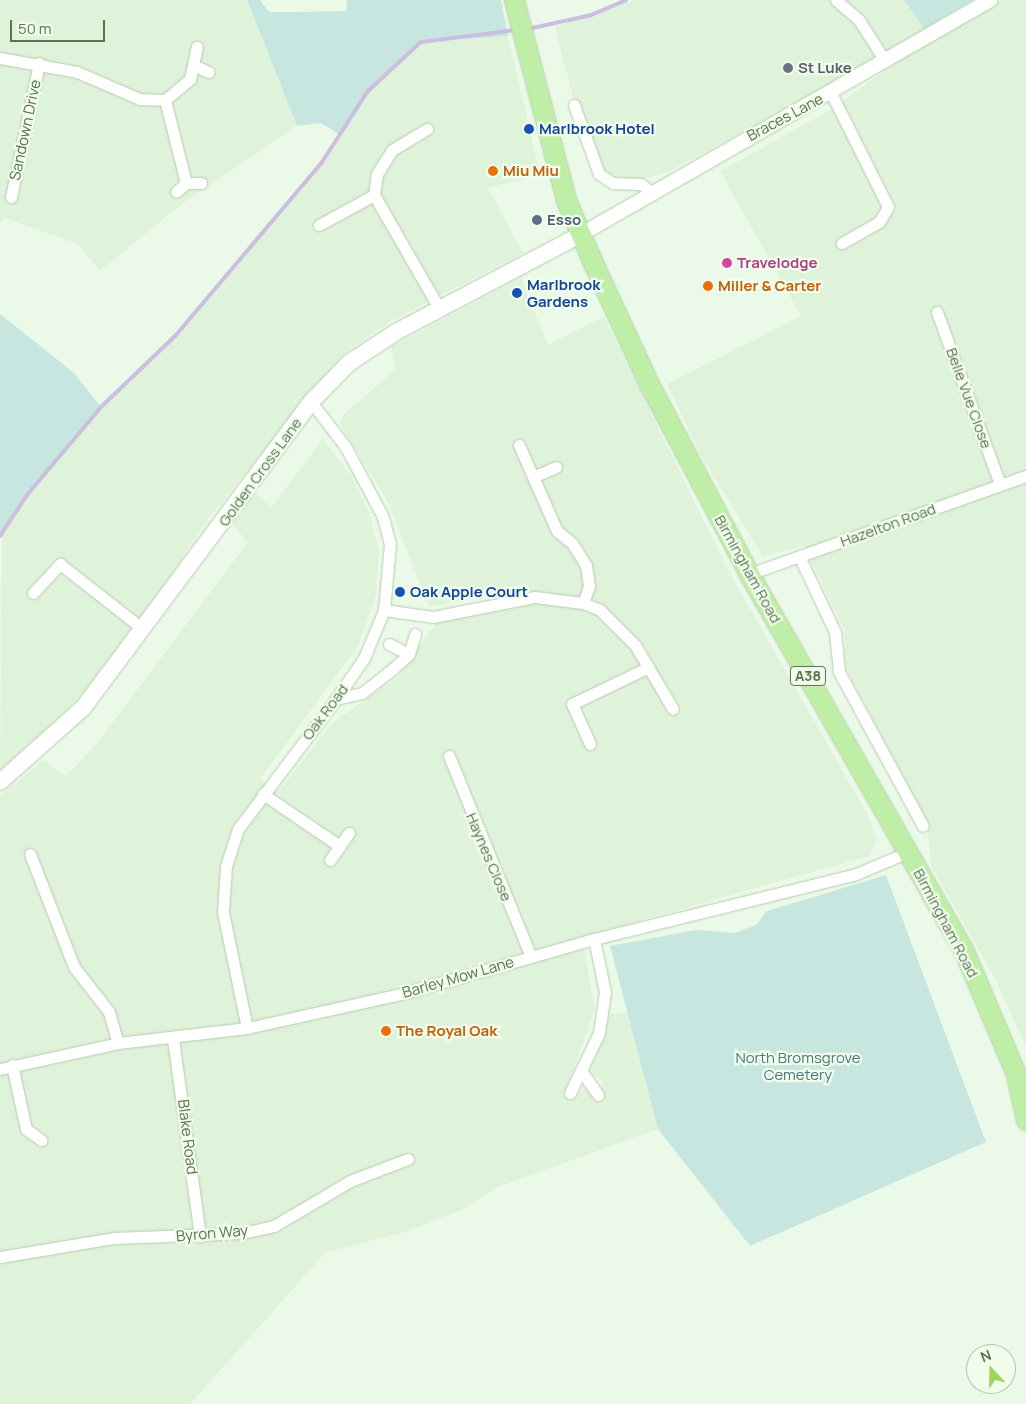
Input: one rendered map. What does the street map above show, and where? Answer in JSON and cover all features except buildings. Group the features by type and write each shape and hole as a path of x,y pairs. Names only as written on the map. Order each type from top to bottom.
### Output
{"highway":[{"name":"Birmingham Road","path":"514,0 566,200 580,235 649,384 749,574 963,949 1021,1073 1026,1120"}],"main road":[{"name":"Golden Cross Lane","path":"0,782 83,708 311,402 349,363 440,310 580,235"}],"street":[{"path":"836,0 859,20 886,61"},
{"name":"Braces Lane","path":"580,235 991,0"},
{"path":"0,58 39,63 77,72 140,98 165,100 190,79 197,47"},
{"name":"Sandown Drive","path":"11,197 39,63"},
{"path":"194,65 209,72"},
{"path":"831,93 888,207 879,222 842,243"},
{"path":"165,100 186,183"},
{"path":"574,105 599,174 613,182 641,184 654,194"},
{"path":"426,129 392,150 377,174 374,195 440,310"},
{"path":"176,192 186,183 201,183"},
{"path":"319,225 374,195"},
{"name":"Belle Vue Close","path":"937,312 1000,484"},
{"name":"Oak Road","path":"247,1028 233,976 223,896 226,866 238,829 336,699 364,658 384,610 390,544 382,515 331,424 311,402"},
{"path":"519,445 557,531 572,542 586,564 589,586 584,603"},
{"path":"534,476 556,467"},
{"name":"Hazelton Road","path":"749,574 1000,484 1025,479"},
{"path":"799,556 835,632 839,672 923,826"},
{"path":"32,594 60,564 142,629"},
{"path":"384,610 433,617 534,597 584,603 608,618 635,645 673,709"},
{"path":"336,699 362,693 409,654 415,634"},
{"path":"389,644 409,654"},
{"path":"590,744 572,704 649,667"},
{"name":"Haynes Close","path":"449,756 531,957"},
{"path":"263,794 338,845"},
{"path":"330,860 338,845 349,833"},
{"name":"Barley Mow Lane","path":"0,1069 118,1043 173,1039 247,1028 409,992 594,939 856,874 908,852"},
{"path":"30,854 74,967 109,1012 118,1043"},
{"path":"570,1093 582,1072 599,1033 605,992 594,939"},
{"name":"Blake Road","path":"173,1039 200,1236"},
{"path":"12,1065 26,1129 41,1140"},
{"path":"582,1072 598,1095"},
{"name":"Byron Way","path":"0,1257 114,1238 200,1236 274,1226 350,1181 408,1159"}],"shaded area":[{"path":"0,0 247,0 297,126 183,203 100,271 78,244 5,218 0,222"},
{"path":"636,0 904,0 924,29 899,48 670,171 638,181 610,174 597,162 574,101 555,27"},
{"path":"1001,0 1026,0 1026,1047 995,978 931,866 927,821 853,682 846,666 844,630 804,546 763,556 700,454 667,384 801,316 720,171 827,112 895,63"},
{"path":"508,36 540,175 488,188 523,253 391,321 342,355 205,523 123,648 66,711 0,771 2,527 101,407 176,335 322,162 368,91 422,42"},
{"path":"521,278 548,345 604,317 728,570 869,817 877,841 869,856 582,937 595,1010 565,1093 574,1098 587,1087 600,1093 603,1081 593,1075 591,1067 610,1014 628,1012 658,1129 498,1187 464,1209 405,1232 326,1252 190,1404 0,1404 0,796 43,760 66,776 99,741 248,542 232,524 255,492 271,508 323,439 352,477 368,510 379,550 376,595 358,646 260,779 279,791 332,723 397,678 437,622 518,608 509,592 429,607 389,504 340,424 343,415 395,370 391,347"}],"green space":[{"path":"247,0 260,0 269,12 294,12 346,11 347,0 501,0 508,36 422,42 368,91 340,135 321,123 297,126"},
{"path":"904,0 973,0 924,29"},
{"path":"0,314 74,373 101,407 27,495 0,536"},
{"name":"North Bromsgrove Cemetery","path":"886,875 986,1142 750,1246 658,1129 610,946 696,930 735,933 756,925 767,911"}],"waterway":[{"path":"528,29 591,15 626,0"},
{"path":"0,536 27,495 101,407 176,335 322,162 368,91 421,42 516,30"}],"place":[{"name":"St Luke","path":"788,68"},
{"name":"Marlbrook Hotel","path":"529,129"},
{"name":"Miu Miu","path":"493,171"},
{"name":"Esso","path":"537,220"},
{"name":"Travelodge","path":"727,263"},
{"name":"Miller & Carter","path":"708,286"},
{"name":"Marlbrook Gardens","path":"517,293"},
{"name":"Oak Apple Court","path":"400,592"},
{"name":"The Royal Oak","path":"386,1031"}]}
